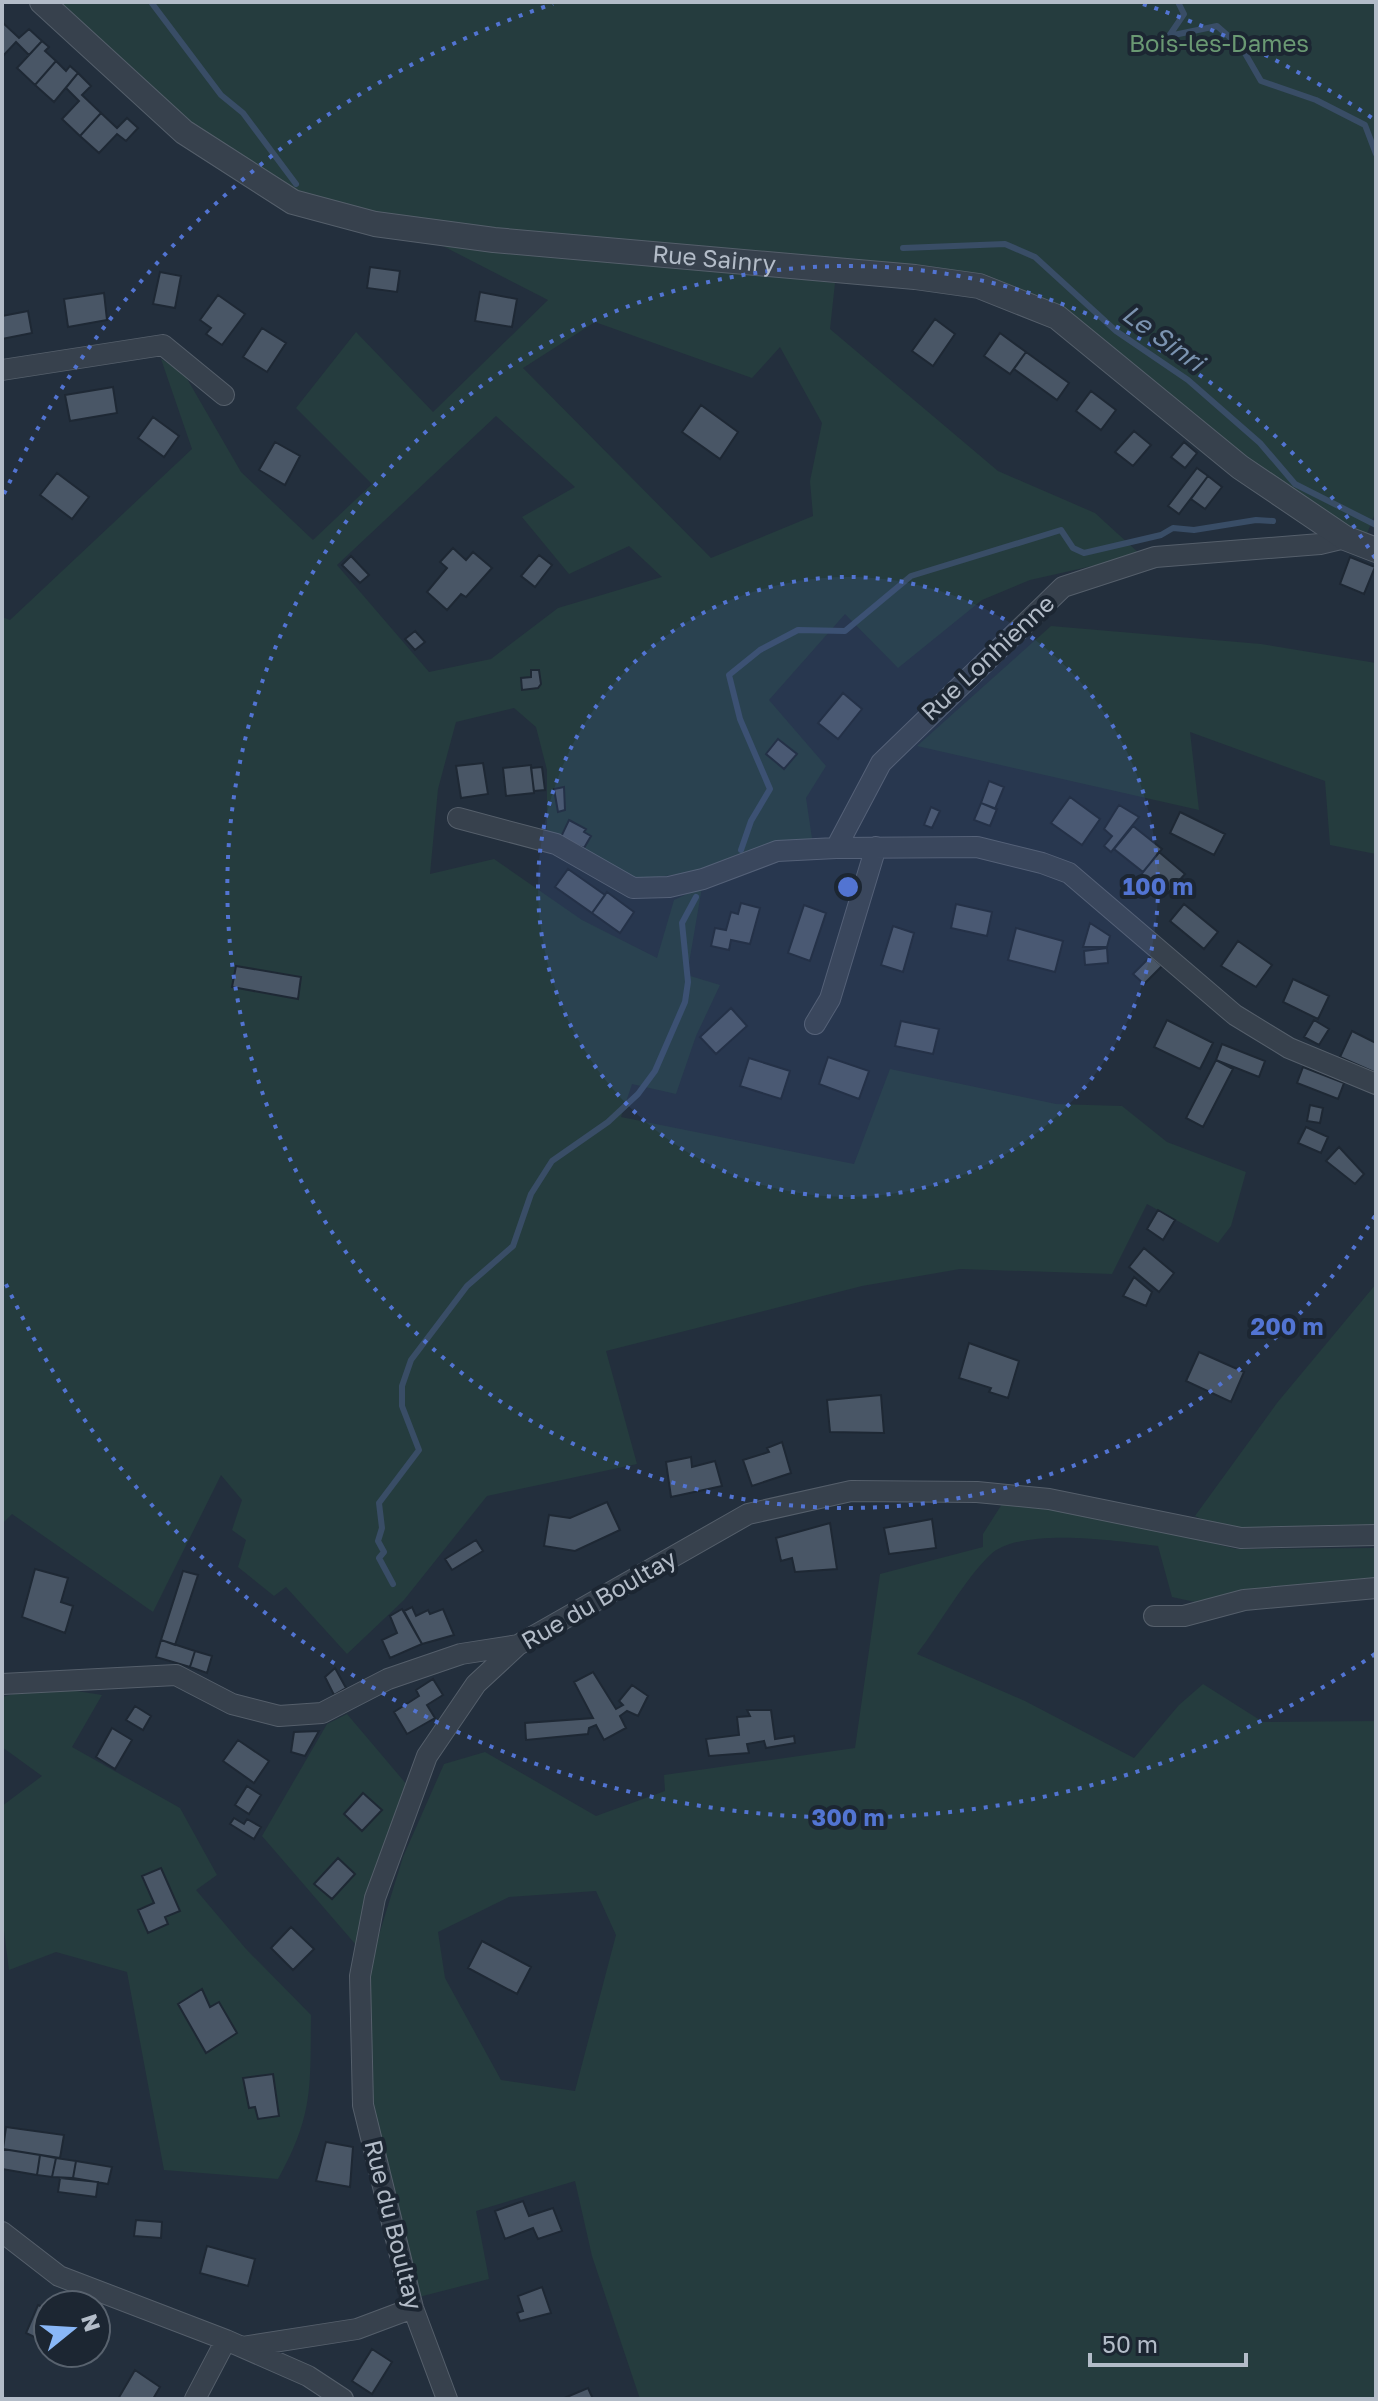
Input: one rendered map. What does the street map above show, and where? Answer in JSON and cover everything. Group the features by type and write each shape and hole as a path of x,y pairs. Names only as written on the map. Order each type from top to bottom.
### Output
{"street":[{"name":"Rue Sainry","path":"42,2 184,132 293,202 375,224 494,240 915,277 979,286 1057,317 1240,467 1345,538 1376,550"},
{"path":"2,370 163,345 224,395"},
{"name":"Rue Lonhienne","path":"836,848 881,763 1063,587 1155,557 1320,544 1345,538"},
{"path":"458,818 556,844 633,888 669,887 703,879 777,851 977,847 1042,863 1069,873 1235,1015 1289,1048 1376,1084"},
{"path":"815,1024 830,999 876,847"},
{"name":"Rue du Boultay","path":"447,2399 413,2308 363,2105 360,1976 375,1898 427,1756 476,1684 518,1645 748,1514 851,1491 977,1492 1049,1499 1241,1538 1376,1535"},
{"path":"1154,1616 1184,1616 1244,1600 1376,1588"},
{"path":"2,1684 176,1675 232,1704 279,1716 322,1713 388,1679 461,1654 518,1645"},
{"path":"2,2232 59,2276 234,2343 308,2376 343,2399"},
{"path":"195,2399 234,2343 357,2329 413,2308"}],"green space":[{"name":"Bois-les-Dames","path":"58,2 1376,2 1376,511 1362,546 1057,317 979,286 457,232 291,191 195,127"},
{"path":"437,243 515,247 835,283 830,329 998,471 1095,513 1141,555 1030,580 982,600 898,668 845,614 769,700 826,766 806,798 813,845 700,871 637,880 547,832 547,770 536,727 514,708 456,722 438,789 430,874 494,859 582,920 657,958 674,900 702,887 687,975 720,985 696,1036 676,1094 632,1084 621,1117 854,1164 890,1069 1056,1104 1122,1106 1167,1142 1246,1172 1231,1226 1218,1243 1147,1204 1112,1274 960,1269 862,1286 606,1351 637,1464 487,1496 404,1600 347,1654 286,1587 274,1596 238,1567 246,1540 232,1530 242,1500 221,1475 153,1612 12,1514 2,1524 2,617 10,620 192,449 161,359 182,370 241,472 313,540 372,484 296,408 356,332 433,412 548,300","holes":["595,322 752,378 780,347 822,423 810,481 813,516 711,558 523,368","496,416 575,487 522,517 569,574 629,546 662,577 558,608 491,659 429,672 337,565"]},
{"path":"1051,626 1261,644 1376,663 1376,854 1330,845 1325,781 1190,732 1199,810 917,746"},
{"path":"1376,1284 1376,1527 1223,1529 1195,1516 1277,1403"},
{"path":"1002,1504 1108,1517 1236,1549 1376,1548 1376,1581 1204,1604 1172,1597 1158,1546 1071,1538 1024,1541 1004,1546 990,1555 917,1654 1025,1701 1134,1758 1179,1705 1203,1684 1263,1722 1376,1721 1376,2399 640,2399 592,2256 575,2181 476,2211 489,2279 419,2297 369,2105 366,1977 403,1857 444,1764 485,1752 596,1816 665,1791 664,1775 855,1748 880,1574 983,1547 983,1534","holes":["596,1891 616,1935 575,2091 501,2080 445,1978 438,1932 509,1897"]},
{"path":"45,1686 102,1695 72,1747 180,1808 217,1875 196,1890 246,1949 311,2015 308,2100 298,2136 278,2179 164,2170 127,1972 56,1952 9,1970 2,1915 2,1806 42,1776 2,1747 2,1697"},
{"path":"347,1714 408,1786 356,1945 262,1836 327,1724"}],"building":[{"path":"2,22 19,38 29,29 42,41 29,55 16,42 2,57"},
{"path":"42,41 49,47 45,51 56,61 35,85 17,68"},
{"path":"56,61 66,71 70,66 78,73 54,102 35,85"},
{"path":"78,73 91,86 82,95 101,113 80,136 62,119 79,101 66,88"},
{"path":"101,113 117,128 127,118 138,128 126,141 117,134 99,153 80,136"},
{"path":"370,267 400,271 397,292 367,288"},
{"path":"160,272 181,276 175,308 153,304"},
{"path":"480,292 517,299 512,327 475,321"},
{"path":"104,293 107,320 68,327 64,299"},
{"path":"218,295 245,314 222,345 206,334 211,328 200,320"},
{"path":"28,311 32,333 2,339 2,316"},
{"path":"935,319 955,334 933,366 912,351"},
{"path":"262,328 286,343 267,372 243,357"},
{"path":"1000,333 1026,352 1010,374 984,356"},
{"path":"1026,352 1069,383 1057,400 1014,369"},
{"path":"113,387 117,413 70,421 65,395"},
{"path":"1091,391 1116,410 1101,430 1076,411"},
{"path":"701,405 738,432 720,459 682,432"},
{"path":"153,417 179,436 164,457 138,438"},
{"path":"1134,431 1151,445 1133,466 1115,452"},
{"path":"275,442 300,456 285,485 259,470"},
{"path":"1184,442 1197,453 1185,468 1171,457"},
{"path":"1197,468 1208,476 1179,514 1168,506"},
{"path":"57,473 89,497 72,519 40,495"},
{"path":"1208,476 1222,487 1205,509 1191,499"},
{"path":"453,548 466,560 473,552 492,568 466,597 461,594 447,610 427,592 447,568 440,562"},
{"path":"539,555 552,565 535,587 521,576"},
{"path":"351,556 369,575 360,583 342,565"},
{"path":"1350,557 1375,567 1364,594 1340,584"},
{"path":"415,631 425,642 415,650 405,639"},
{"path":"531,670 539,670 541,684 538,688 522,690 521,678 531,677"},
{"path":"843,693 862,709 838,739 818,723"},
{"path":"778,739 797,754 784,769 766,754"},
{"path":"483,763 488,794 461,798 456,766"},
{"path":"531,765 534,793 506,796 503,768"},
{"path":"542,767 545,790 534,791 531,768"},
{"path":"989,781 1004,787 995,809 981,803"},
{"path":"564,787 565,810 558,812 554,789"},
{"path":"1070,797 1100,819 1082,845 1051,823"},
{"path":"981,803 997,809 990,826 974,820"},
{"path":"1119,805 1139,817 1111,852 1104,846 1112,836 1104,829"},
{"path":"931,807 940,811 932,828 924,825"},
{"path":"1180,812 1225,834 1214,855 1170,833"},
{"path":"569,820 586,829 584,832 591,836 584,848 560,839"},
{"path":"1133,826 1162,849 1143,872 1114,849"},
{"path":"1159,852 1185,874 1168,893 1154,881 1148,889 1137,880"},
{"path":"568,869 605,895 592,913 555,887"},
{"path":"607,892 634,912 620,933 592,913"},
{"path":"741,903 760,908 750,944 731,940 729,950 711,946 715,928 726,930 731,912 738,914"},
{"path":"956,904 992,912 987,936 951,928"},
{"path":"1184,904 1218,932 1204,949 1170,921"},
{"path":"804,905 826,913 810,961 788,953"},
{"path":"1090,923 1110,936 1107,947 1083,947"},
{"path":"893,926 914,933 903,972 881,965"},
{"path":"1016,928 1063,941 1055,972 1008,960"},
{"path":"1238,941 1272,965 1256,987 1221,966"},
{"path":"1107,948 1108,963 1085,965 1084,951"},
{"path":"1151,956 1162,966 1144,984 1133,974"},
{"path":"236,966 301,977 298,999 232,987"},
{"path":"1293,979 1329,996 1318,1019 1283,1002"},
{"path":"731,1008 747,1026 716,1054 700,1037"},
{"path":"1167,1020 1213,1043 1200,1069 1154,1047"},
{"path":"1314,1020 1329,1029 1319,1045 1304,1037"},
{"path":"901,1021 939,1029 933,1054 895,1046"},
{"path":"1352,1031 1376,1043 1376,1073 1340,1057"},
{"path":"1222,1044 1265,1061 1259,1077 1216,1060"},
{"path":"828,1057 869,1071 859,1099 819,1084"},
{"path":"749,1058 790,1071 781,1099 740,1086"},
{"path":"1216,1060 1233,1069 1203,1127 1186,1118"},
{"path":"1303,1067 1344,1083 1338,1099 1297,1083"},
{"path":"1310,1105 1323,1108 1320,1123 1307,1121"},
{"path":"1306,1127 1328,1137 1321,1153 1298,1143"},
{"path":"1339,1147 1364,1174 1355,1184 1326,1161"},
{"path":"1158,1210 1175,1220 1163,1240 1147,1229"},
{"path":"1144,1248 1174,1273 1159,1292 1129,1267"},
{"path":"1134,1277 1152,1292 1146,1306 1123,1296"},
{"path":"969,1343 1019,1361 1008,1398 989,1392 991,1388 959,1378"},
{"path":"1199,1352 1244,1372 1231,1402 1186,1381"},
{"path":"881,1395 884,1433 830,1432 827,1400"},
{"path":"782,1442 791,1473 752,1486 743,1460 769,1452 767,1448"},
{"path":"691,1457 692,1467 715,1461 722,1486 671,1497 666,1462"},
{"path":"607,1502 620,1530 575,1551 544,1546 549,1515 570,1518"},
{"path":"932,1519 936,1548 889,1554 884,1528"},
{"path":"830,1523 837,1569 795,1572 792,1558 781,1561 776,1538"},
{"path":"476,1540 483,1551 452,1570 445,1559"},
{"path":"35,1569 68,1578 61,1602 73,1606 65,1633 22,1617"},
{"path":"183,1571 198,1575 175,1645 161,1640"},
{"path":"412,1607 416,1616 428,1610 430,1614 443,1609 454,1635 422,1644 404,1611"},
{"path":"402,1609 422,1644 390,1658 382,1640 397,1633 390,1616"},
{"path":"161,1640 195,1651 190,1667 156,1657"},
{"path":"195,1651 212,1656 207,1673 190,1667"},
{"path":"335,1668 346,1688 334,1695 325,1677"},
{"path":"593,1672 616,1709 623,1705 619,1701 632,1685 648,1696 638,1716 627,1711 620,1716 626,1728 604,1740 596,1725 589,1728 588,1734 526,1740 525,1723 593,1718 574,1682"},
{"path":"433,1679 443,1695 427,1705 435,1718 407,1734 394,1712 419,1696 416,1690"},
{"path":"135,1706 151,1716 143,1730 126,1720"},
{"path":"747,1710 771,1710 775,1739 794,1736 795,1743 766,1748 764,1741 747,1744 749,1753 709,1756 706,1739 739,1735 737,1717 750,1716"},
{"path":"112,1728 132,1740 115,1769 96,1757"},
{"path":"319,1731 305,1756 291,1752 294,1732"},
{"path":"238,1740 269,1761 254,1783 223,1761"},
{"path":"247,1786 261,1795 249,1814 235,1805"},
{"path":"363,1793 382,1810 362,1831 344,1814"},
{"path":"234,1818 244,1824 247,1819 261,1827 254,1839 230,1824"},
{"path":"338,1858 355,1874 332,1899 314,1884"},
{"path":"161,1868 180,1911 165,1917 168,1924 148,1933 138,1910 154,1903 142,1876"},
{"path":"291,1927 314,1949 293,1970 271,1948"},
{"path":"482,1941 531,1967 517,1994 468,1968"},
{"path":"202,1989 210,2007 219,2002 237,2033 206,2053 178,2004"},
{"path":"273,2074 279,2116 258,2119 255,2107 249,2108 243,2078"},
{"path":"6,2127 64,2135 60,2158 3,2149"},
{"path":"326,2142 353,2147 350,2187 316,2181"},
{"path":"3,2149 40,2155 37,2175 2,2169"},
{"path":"40,2155 56,2158 52,2177 37,2175"},
{"path":"56,2158 76,2161 73,2178 52,2177"},
{"path":"76,2161 112,2167 108,2184 73,2178"},
{"path":"60,2178 98,2182 96,2197 58,2192"},
{"path":"523,2201 529,2216 553,2208 562,2231 538,2239 533,2228 505,2239 495,2211"},
{"path":"136,2220 162,2222 161,2238 134,2236"},
{"path":"207,2246 255,2259 248,2286 200,2273"},
{"path":"542,2287 551,2313 520,2321 517,2313 523,2311 518,2296"},
{"path":"32,2319 32,2336 26,2333"},
{"path":"372,2349 392,2362 372,2394 352,2381"},
{"path":"135,2370 160,2387 153,2399 118,2399"},
{"path":"588,2388 593,2399 562,2399"}],"waterway":[{"path":"151,2 221,95 243,113 296,184"},
{"path":"1178,2 1184,14 1169,36 1217,26 1242,48 1261,81 1316,100 1365,125 1376,154"},
{"name":"Le Sinri","path":"903,248 1005,244 1035,257 1116,331 1188,380 1260,443 1295,484 1376,525"},
{"path":"741,850 751,821 770,789 740,719 729,675 760,650 798,630 845,631 911,576 1061,530 1073,548 1084,553 1161,535 1173,528 1194,530 1256,520 1273,521"},
{"path":"393,1584 379,1558 384,1552 378,1541 382,1528 379,1503 419,1450 402,1406 402,1386 411,1360 467,1286 513,1246 531,1194 552,1161 608,1122 638,1094 655,1071 685,1002 688,982 682,923 696,897"}]}
